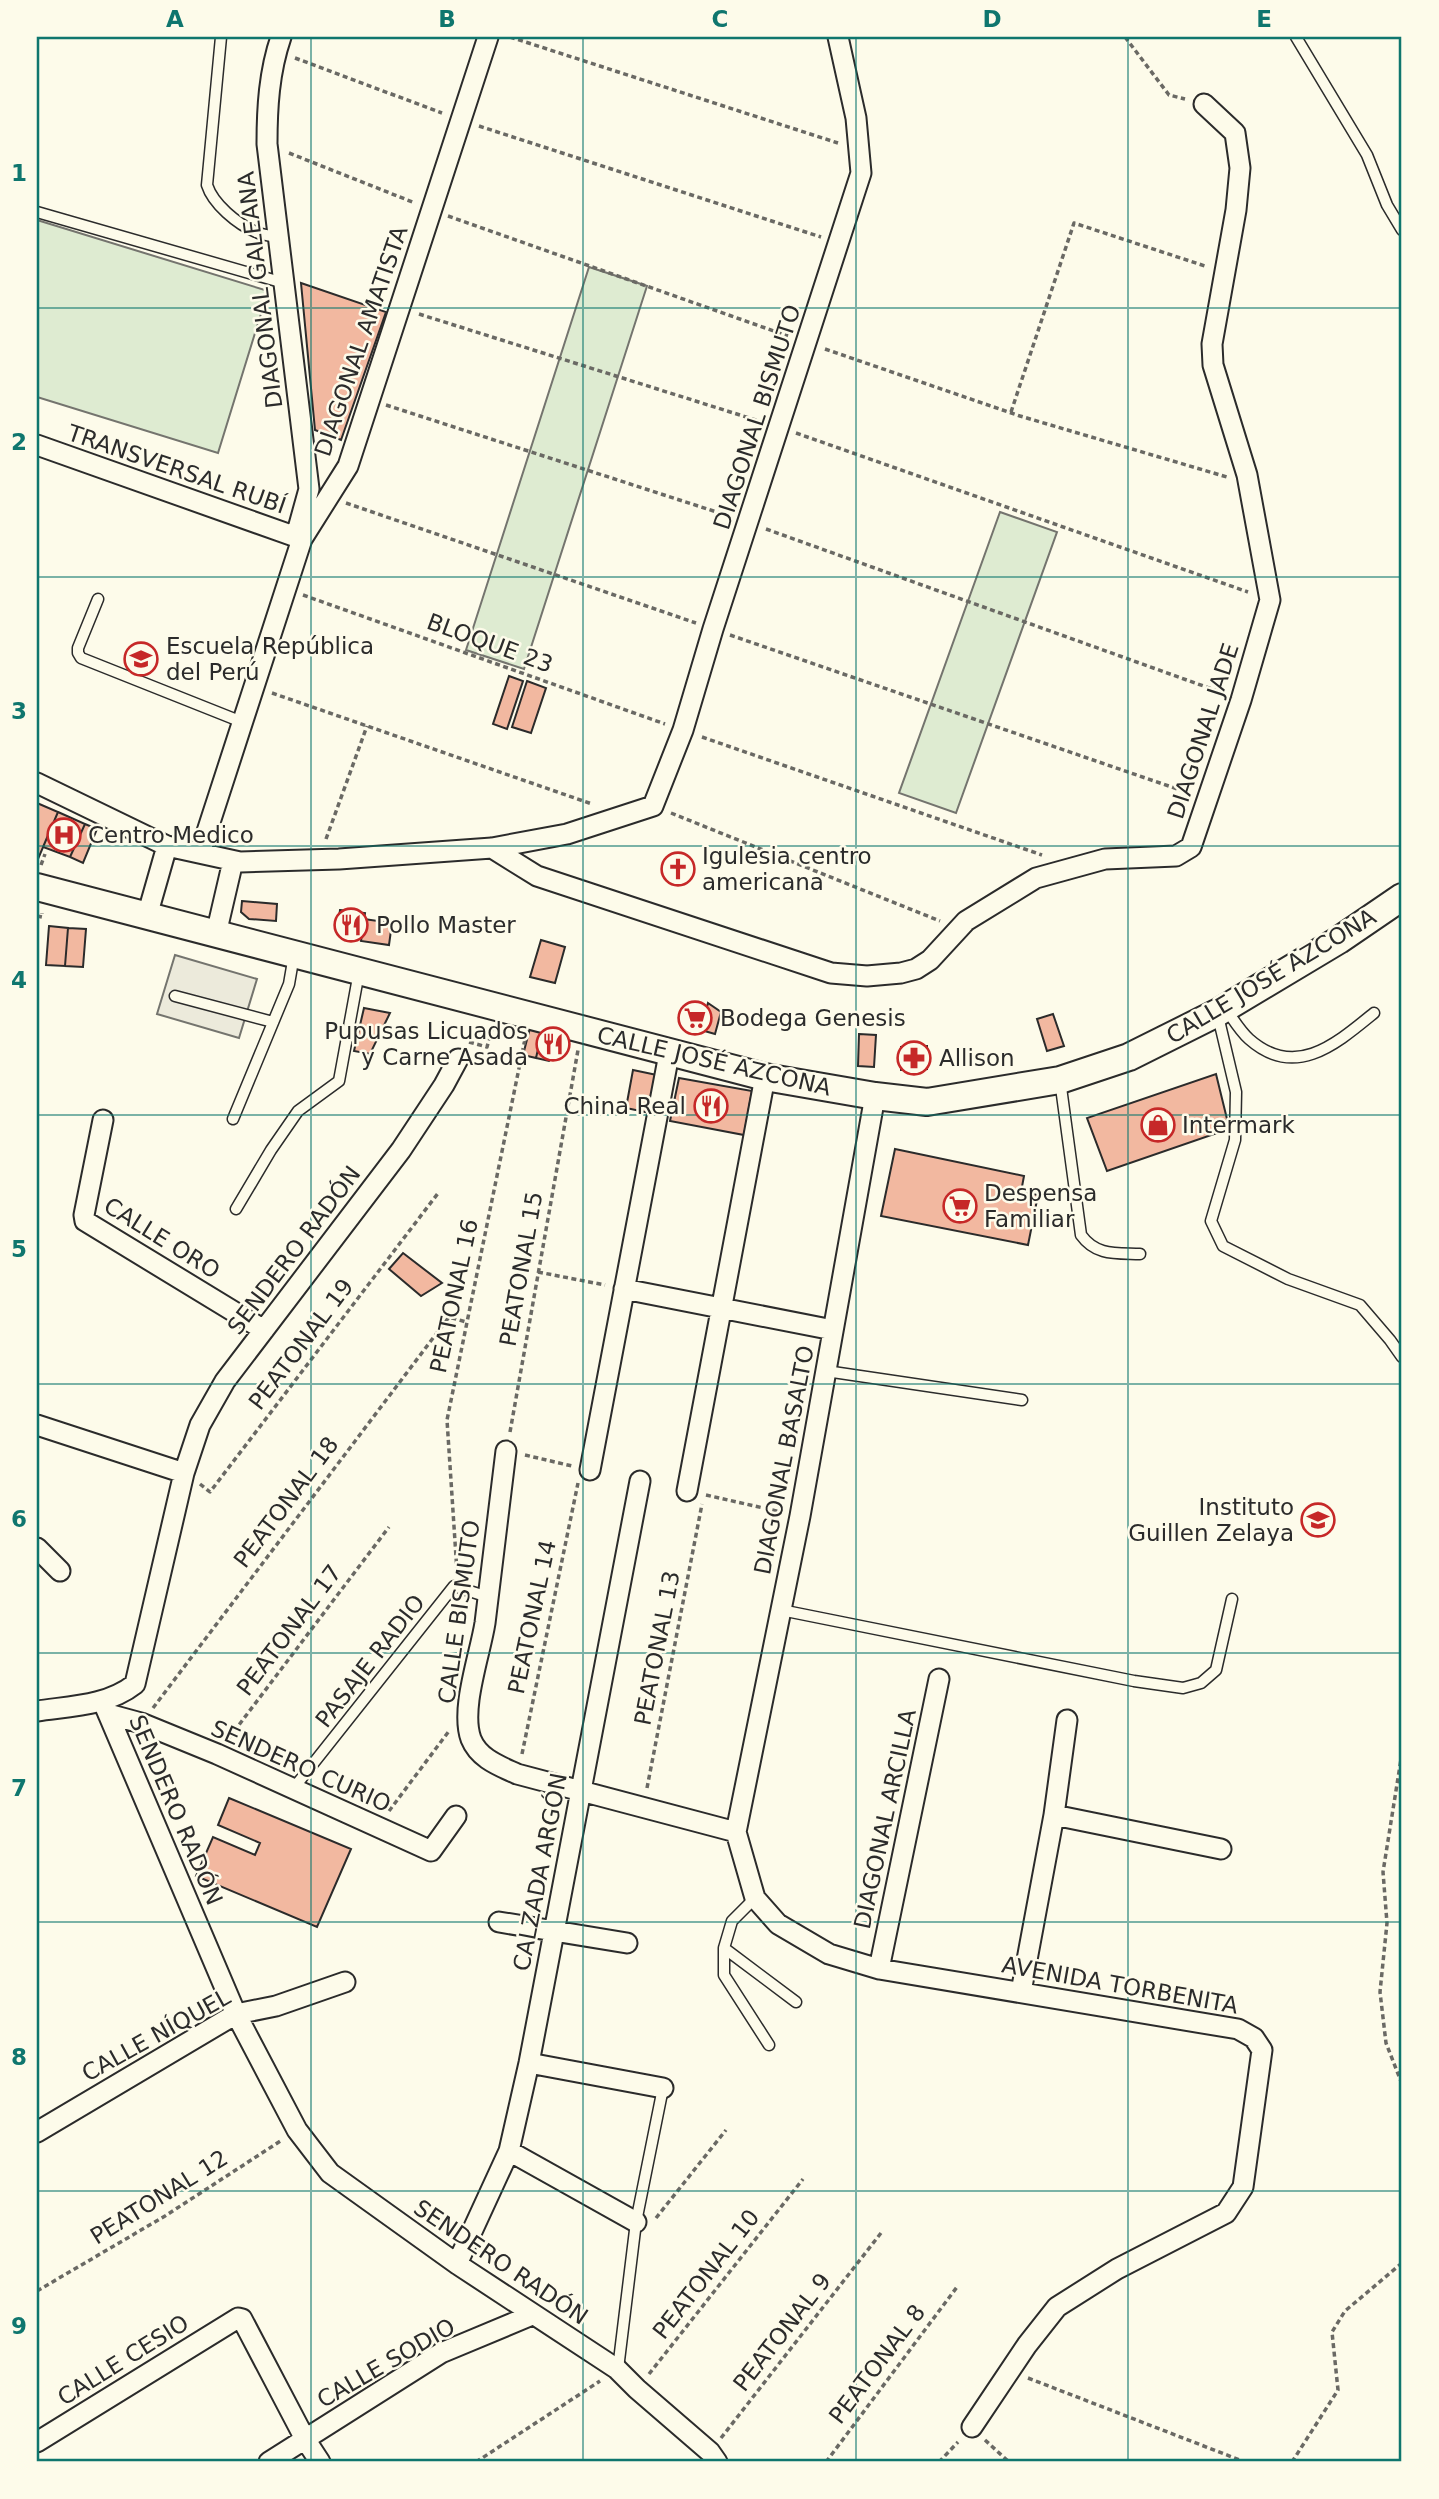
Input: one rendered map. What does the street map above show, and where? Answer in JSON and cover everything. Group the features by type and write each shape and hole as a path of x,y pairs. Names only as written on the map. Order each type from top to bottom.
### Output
{"main road":[{"name":"CALLE JOSÉ AZCONA","path":"37,887 669,1054 765,1077 926,1102 1060,1080 1129,1057 1222,1011 1339,940 1402,897"}],"street":[{"name":"DIAGONAL AMATISTA","path":"200,853 285,589 299,537 348,466 488,37"},
{"name":"DIAGONAL BISMUTO","path":"653,806 683,730 713,629 861,173 856,118 838,37"},
{"name":"DIAGONAL GALEANA","path":"278,44 267,104 267,144 309,489 299,537"},
{"name":"DIAGONAL JADE","path":"492,848 537,876 831,974 867,976 916,969 930,960 967,921 1036,878 1105,859 1176,856 1191,846 1241,700 1270,600 1247,475 1213,365 1212,344 1236,210 1240,168 1235,133 1204,104"},
{"name":"TRANSVERSAL RUBÍ","path":"37,445 299,537"},
{"path":"37,783 167,846 233,861 319,859 492,848 567,834 653,806"},
{"path":"147,916 167,846"},
{"path":"216,934 233,861"},
{"path":"584,1475 624,1289 669,1054"},
{"name":"SENDERO RADÓN","path":"458,1059 401,1150 225,1381 200,1425 184,1473 135,1684 106,1708 236,2014 298,2130 330,2173 457,2264 617,2369 714,2457"},
{"path":"696,1493 722,1308 765,1077"},
{"name":"DIAGONAL BASALTO","path":"736,1832 781,1610 875,1096"},
{"name":"CALLE ORO","path":"103,1120 84,1215 86,1221 264,1330"},
{"path":"624,1289 833,1330"},
{"path":"37,1425 184,1473"},
{"name":"CALLE BISMUTO","path":"506,1451 488,1597 469,1704 468,1725 472,1742 485,1758 517,1774 736,1832"},
{"name":"CALZADA ARGÓN","path":"457,2264 509,2151 529,2063 640,1481"},
{"path":"37,1548 60,1571"},
{"name":"DIAGONAL ARCILLA","path":"879,1969 939,1679"},
{"path":"37,1711 106,1708"},
{"name":"SENDERO CURIO","path":"106,1708 217,1754 431,1851 456,1816"},
{"path":"1021,1992 1054,1815 1067,1720"},
{"path":"1054,1815 1222,1849"},
{"name":"AVENIDA TORBENITA","path":"736,1832 755,1898 778,1924 829,1954 879,1969 1238,2029 1254,2038 1262,2050 1243,2187 1226,2213 1117,2269 1057,2307 1027,2345 972,2427"},
{"path":"499,1922 627,1943"},
{"name":"CALLE NÍQUEL","path":"37,2132 236,2014 276,2006 345,1982"},
{"path":"529,2063 663,2088"},
{"path":"509,2151 636,2222"},
{"name":"CALLE SODIO","path":"269,2462 441,2353 532,2315"},
{"name":"CALLE CESIO","path":"37,2442 235,2319 242,2319 304,2439"},
{"path":"304,2439 320,2462"}],"lane":[{"path":"221,37 207,185 210,195 222,209 256,232 278,237"},
{"path":"1296,37 1367,155 1387,205 1402,230"},
{"path":"37,212 284,283"},
{"path":"98,599 78,648 81,658 242,722"},
{"path":"233,1119 289,984 294,954"},
{"path":"236,1209 298,1111 339,1081 359,971"},
{"path":"175,996 273,1022"},
{"path":"1222,1011 1248,1038 1269,1054 1286,1058 1301,1057 1334,1045 1374,1013"},
{"path":"1222,1011 1236,1092 1235,1140 1212,1221 1223,1246 1287,1279 1360,1305 1402,1357"},
{"path":"1060,1080 1080,1235 1089,1247 1109,1253 1140,1254"},
{"path":"826,1371 1022,1400"},
{"name":"PASAJE RADIO","path":"293,1789 454,1586 488,1597"},
{"path":"781,1610 1134,1681 1183,1688 1202,1683 1216,1670 1232,1599"},
{"path":"755,1898 732,1921 724,1948 724,1975 769,2045"},
{"path":"724,1948 796,2001"},
{"path":"617,2369 636,2222 663,2088"}],"path":[{"path":"510,37 860,151"},
{"path":"1125,37 1169,94 1204,104"},
{"path":"278,44 461,120 840,243"},
{"path":"267,144 431,210 1011,412 1226,478 1247,475"},
{"path":"1011,412 1074,223 1224,272"},
{"path":"399,308 780,428 1270,600"},
{"path":"370,399 748,523 1241,700"},
{"path":"328,497 1208,800"},
{"name":"BLOQUE 23","path":"285,589 1077,867"},
{"path":"254,686 604,808"},
{"path":"319,859 367,726"},
{"path":"653,806 958,928"},
{"name":"PEATONAL 16","path":"454,1586 458,1567 447,1420 530,1016"},
{"name":"PEATONAL 15","path":"506,1451 581,1030"},
{"name":"PEATONAL 19","path":"184,1473 211,1492 439,1192"},
{"path":"538,1272 624,1289"},
{"name":"PEATONAL 18","path":"141,1723 449,1317 466,1322"},
{"name":"PEATONAL 14","path":"517,1774 584,1475"},
{"name":"PEATONAL 13","path":"644,1807 696,1493"},
{"name":"PEATONAL 17","path":"217,1754 389,1527"},
{"path":"377,1827 469,1704"},
{"path":"1402,1753 1383,1872 1387,1923 1380,1992 1386,2043 1402,2084"},
{"name":"PEATONAL 12","path":"37,2291 165,2216 298,2130"},
{"path":"633,2248 726,2130"},
{"name":"PEATONAL 10","path":"637,2389 803,2179"},
{"name":"PEATONAL 9","path":"714,2457 881,2233"},
{"path":"1292,2462 1338,2390 1332,2332 1345,2311 1402,2263"},
{"name":"PEATONAL 8","path":"826,2462 957,2287"},
{"path":"476,2462 617,2369"},
{"path":"1010,2370 1245,2462"},
{"path":"939,2462 972,2427 1009,2462"}],"green space":[{"path":"37,220 268,291 218,453 37,397"},
{"path":"589,267 647,286 524,669 466,650"},
{"path":"1000,512 1057,532 956,813 899,793"}],"shaded area":[{"path":"175,955 257,979 239,1038 157,1014"}],"building":[{"path":"301,283 386,312 341,440 315,430"},
{"path":"509,676 523,681 507,729 493,724"},
{"path":"527,681 546,688 531,733 512,727"},
{"path":"37,803 58,812 38,859 37,858"},
{"name":"Centro Medico","path":"58,812 85,824 70,857 43,847"},
{"path":"85,824 97,829 83,863 70,857"},
{"path":"242,901 277,904 276,921 249,919 241,912"},
{"name":"Pollo Master","path":"340,910 365,913 362,935 337,932"},
{"path":"364,919 392,923 389,945 361,941"},
{"path":"49,926 68,928 65,966 46,965"},
{"path":"68,928 86,929 83,967 65,966"},
{"path":"541,940 565,947 555,983 530,977"},
{"path":"708,1003 721,1012 715,1034 701,1030"},
{"name":"Bodega Genesis","path":"690,1005 706,1010 701,1030 684,1026"},
{"path":"364,1008 390,1013 370,1054 354,1051"},
{"path":"1053,1014 1064,1046 1047,1051 1037,1019"},
{"path":"531,1024 543,1027 536,1058 523,1055"},
{"name":"Pupusas Licuados y Carne Asada","path":"543,1027 581,1030 549,1061 536,1058"},
{"path":"859,1034 876,1035 874,1067 858,1066"},
{"name":"Allison","path":"927,1046 927,1069 901,1070 901,1047"},
{"path":"633,1070 657,1075 650,1113 626,1108"},
{"name":"Intermark","path":"1216,1074 1227,1119 1223,1131 1107,1171 1087,1118"},
{"name":"China Real","path":"679,1078 752,1091 744,1135 670,1121"},
{"name":"Despensa Familiar","path":"895,1149 1024,1176 1021,1192 1038,1195 1028,1245 881,1216"},
{"path":"403,1253 442,1283 421,1296 389,1269"},
{"path":"229,1798 351,1849 317,1927 196,1876 213,1837 255,1855 260,1843 218,1825"}],"place":[{"name":"Escuela República del Perú","path":"141,659"},
{"name":"Centro Medico","path":"64,835"},
{"name":"Igulesia centro americana","path":"678,869"},
{"name":"Pollo Master","path":"351,925"},
{"name":"Bodega Genesis","path":"695,1018"},
{"name":"Pupusas Licuados y Carne Asada","path":"553,1044"},
{"name":"Allison","path":"914,1058"},
{"name":"China Real","path":"711,1106"},
{"name":"Intermark","path":"1158,1125"},
{"name":"Despensa Familiar","path":"960,1206"},
{"name":"Instituto Guillen Zelaya","path":"1318,1520"}]}
